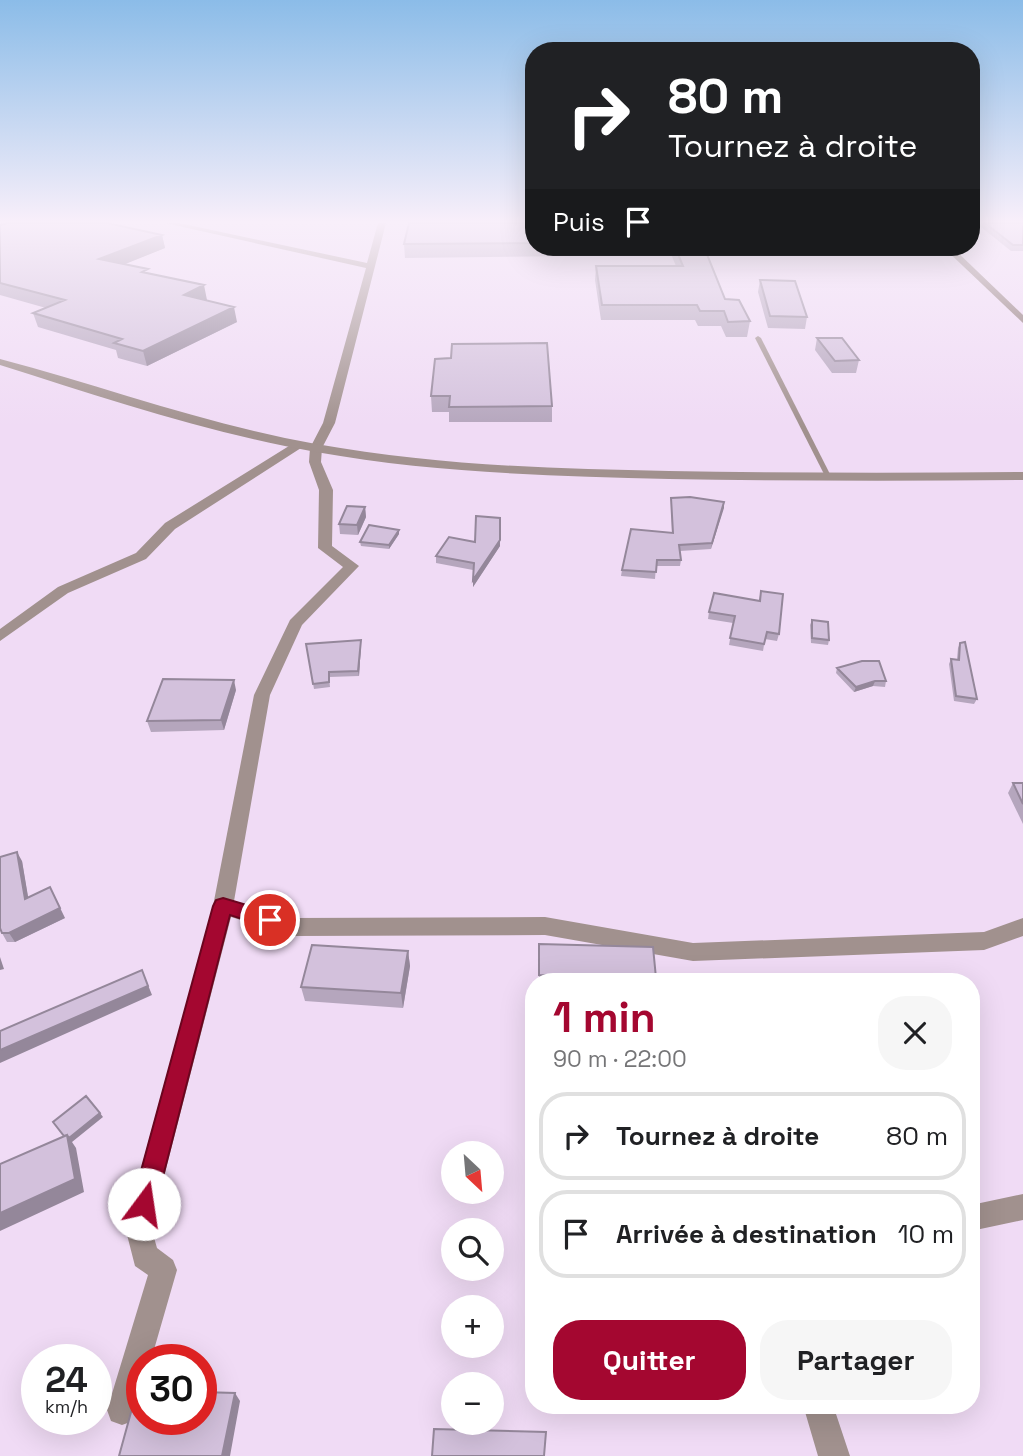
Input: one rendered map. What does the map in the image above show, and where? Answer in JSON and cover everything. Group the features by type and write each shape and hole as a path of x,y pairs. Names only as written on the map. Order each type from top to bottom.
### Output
{"main road":[{"path":"993,291 1023,320"}],"street":[{"path":"0,636 63,590 141,556 170,526 306,447 329,423 363,291"},
{"path":"0,362 192,421 306,447 410,461 516,472 830,478 1023,476"},
{"path":"122,1410 163,1270 145,1256 138,1227 223,906 262,695 295,623 352,565 325,548 326,490 306,447"},
{"path":"223,906 293,926 545,926 693,952 984,941 1023,928"},
{"path":"980,1216 1023,1207"},
{"path":"821,1414 834,1456"}],"lane":[{"path":"758,338 830,478"}],"building":[{"path":"30,291 192,291 184,295 234,307 143,351 114,343 122,339 33,313 65,300"},
{"path":"600,291 722,291 725,299 739,300 750,321 728,322 724,311 700,311 697,305 602,305"},
{"path":"763,291 798,291 807,317 770,316"},
{"path":"817,338 842,338 859,360 835,361"},
{"path":"547,343 552,406 449,407 450,396 431,396 435,359 451,358 452,344"},
{"path":"690,497 724,502 712,543 679,545 681,560 657,560 656,572 622,570 631,529 673,533 671,498"},
{"path":"347,506 365,507 357,525 339,524"},
{"path":"476,516 500,518 500,540 473,580 474,563 436,556 449,537 475,542"},
{"path":"369,525 399,530 389,545 360,542"},
{"path":"761,591 783,594 779,634 767,632 764,644 730,638 735,616 709,612 714,593 760,601"},
{"path":"812,620 828,622 829,640 812,638"},
{"path":"361,640 358,671 329,672 329,682 313,684 306,644"},
{"path":"965,642 977,699 956,696 951,659 959,660 960,643"},
{"path":"862,661 879,661 886,681 875,681 856,687 837,668"},
{"path":"163,679 234,680 221,720 147,721"},
{"path":"1013,783 1023,783 1023,804"},
{"path":"17,852 25,899 50,887 60,908 9,933 2,933 0,857"},
{"path":"539,944 653,947 656,973 539,973"},
{"path":"312,945 408,951 401,993 301,987"},
{"path":"142,970 148,986 0,1050 0,1031"},
{"path":"86,1096 100,1113 69,1138 64,1136 53,1122"},
{"path":"67,1135 75,1179 0,1213 0,1164"},
{"path":"217,1392 235,1393 222,1456 119,1456 126,1430 126,1435 217,1435"},
{"path":"434,1429 441,1429 441,1435 504,1435 504,1431 546,1432 544,1456 432,1456"}],"route":[{"path":"144,1204 223,906 270,920"}]}
